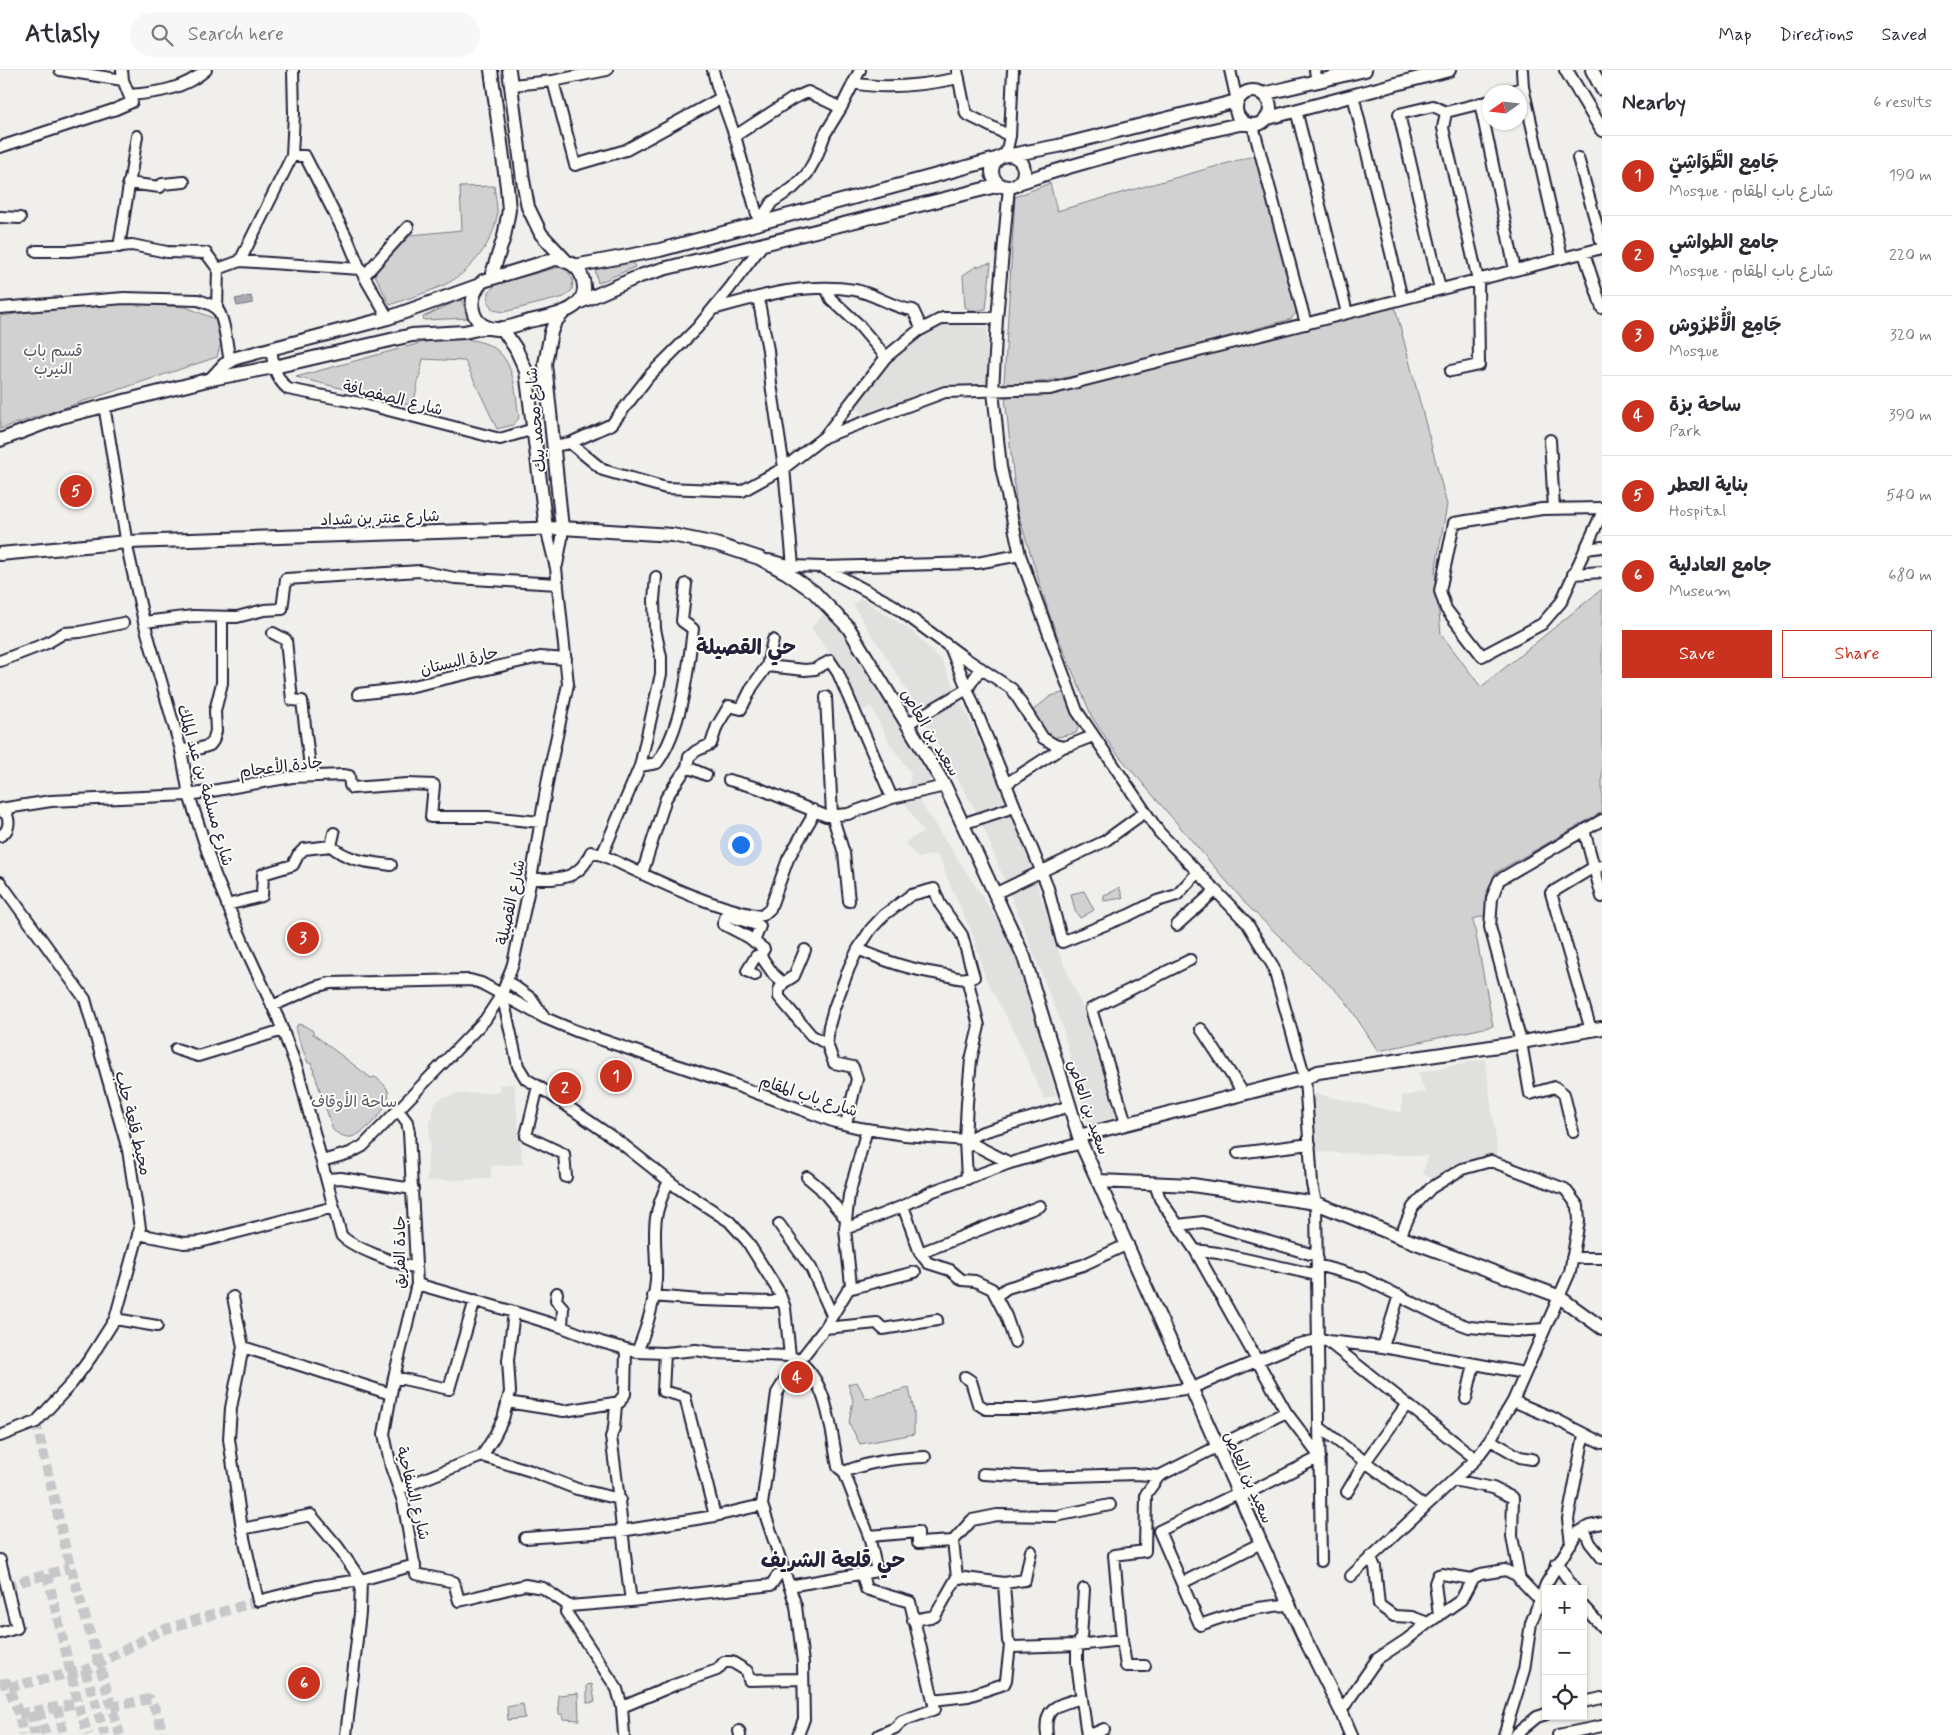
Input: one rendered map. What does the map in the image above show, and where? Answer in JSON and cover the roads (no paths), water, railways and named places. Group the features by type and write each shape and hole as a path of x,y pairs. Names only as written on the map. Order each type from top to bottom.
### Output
{"main road":[{"path":"491,70 508,187 509,210 504,237 491,277"},
{"path":"509,70 528,207 541,234 582,277 584,291 578,303"},
{"path":"0,440 40,424 104,405 212,379 274,367 412,335 464,332 487,327 502,328 563,313 578,303 656,271 1009,185 1067,166 1159,142 1264,122 1268,118 1296,110 1449,70"},
{"path":"1566,70 1602,130"},
{"path":"1592,70 1602,89"},
{"path":"1263,94 1316,76 1361,71"},
{"path":"212,379 219,369 230,361 271,348 388,318 477,286 491,277 549,261 555,260 571,264 653,252 1004,156 1058,146 1237,101 1246,92 1258,91 1270,102 1268,118"},
{"path":"1237,101 1237,115 1248,124"},
{"path":"1004,156 992,169 992,175 1009,185"},
{"path":"1004,156 1020,160 1024,169 1022,179 1009,185"},
{"path":"763,221 774,230 768,243"},
{"path":"743,227 740,238 747,248"},
{"path":"477,286 472,306 477,318 487,327"},
{"name":"شارع محمد بيك","path":"562,528 545,364 551,332 555,322 563,313"},
{"name":"شارع محمد بيك","path":"502,328 516,349 526,371 546,528"},
{"name":"شارع عنتر بن شداد","path":"0,554 127,542 562,528 672,535 716,544 759,558"},
{"name":"سعيد بن العاص","path":"759,558 801,582 826,603 843,621 945,786 1024,957 1080,1140 1289,1605 1351,1735"},
{"path":"1080,1140 1126,1123 1305,1078 1318,1072 1599,1031"},
{"path":"1099,1181 1192,1186 1316,1204 1558,1296 1602,1328"}],"street":[{"path":"0,147 116,110 132,102 123,75 60,70"},
{"path":"129,95 146,94 177,87 193,81 206,70"},
{"path":"240,261 292,156 293,70"},
{"path":"512,85 607,70"},
{"path":"714,70 721,98 763,221"},
{"path":"763,221 772,202 794,188 807,174 817,156 825,134 841,108 860,70"},
{"path":"1004,156 1010,136 1013,70"},
{"path":"1230,70 1237,101"},
{"path":"1522,70 1523,85"},
{"path":"854,82 868,86 932,83 958,74 966,114 1010,136"},
{"path":"553,80 575,165 626,150 721,98"},
{"path":"735,136 792,98 808,92 841,108"},
{"path":"1354,95 1402,299"},
{"path":"1440,290 1399,114 1434,106 1446,112 1482,103"},
{"path":"1527,105 1562,258"},
{"path":"1296,110 1347,313"},
{"path":"1446,112 1443,128 1478,280 1478,365 1451,371"},
{"path":"1248,124 1306,324"},
{"path":"1490,130 1515,270"},
{"path":"119,246 137,136"},
{"path":"292,156 306,156 362,272 388,318"},
{"path":"1578,158 1602,244"},
{"path":"128,183 160,187 162,184 184,182"},
{"path":"1009,185 997,318 993,391 1001,467 1020,555 1077,711 1159,832 1247,923 1273,966 1305,1078 1312,1184 1316,1204 1317,1266 1322,1340 1319,1427 1321,1561"},
{"path":"0,217 20,218"},
{"path":"218,269 240,261 362,272 408,227"},
{"path":"553,446 570,443 612,424 649,376 712,309 768,243"},
{"path":"36,251 132,245 167,252 206,253 218,269 217,310"},
{"path":"824,437 945,392 1050,389 1602,248"},
{"path":"1584,253 1602,308"},
{"path":"712,309 802,288 858,290 902,309 913,310 922,329"},
{"path":"826,288 831,299 858,324 886,358"},
{"path":"758,297 768,350 771,384 784,468 793,566"},
{"path":"0,308 124,298 198,300 209,304 217,310 221,318 230,361"},
{"path":"570,443 603,470 666,488 742,491 784,468 824,437 886,358 922,329 943,318 997,318"},
{"name":"شارع الصفصافة","path":"271,348 274,367 282,384 288,388 365,404 500,439 534,429"},
{"name":"شارع مسلمة بن عبد الملك","path":"104,405 127,542 144,622 181,750 190,795 215,876 272,1006 298,1071 339,1228 344,1240 398,1263 415,1267"},
{"path":"1550,440 1554,509"},
{"path":"1602,508 1554,509 1454,523 1440,591 1446,609 1482,656 1542,624 1561,602 1602,513"},
{"name":"شارع القصيلة","path":"322,1161 360,1149 485,1020 502,994 507,981 531,879 548,778 568,684 556,568 546,528"},
{"name":"شارع القصيلة","path":"556,568 562,528"},
{"path":"1585,549 1602,546"},
{"path":"759,558 793,566 822,567 977,563 1020,555"},
{"path":"822,567 893,605 951,648 1012,689 1043,738 1063,747"},
{"path":"144,622 193,616 237,617 264,610 282,609 286,579 420,571 455,578 558,584"},
{"path":"1574,574 1602,572"},
{"path":"602,855 640,766 661,674 661,657 655,629 654,600 656,577"},
{"path":"640,766 657,763 667,748 687,680 693,629 682,622 686,584"},
{"path":"181,750 198,749 210,745 213,741 216,731 215,710 222,683 222,618"},
{"path":"0,661 47,643 64,633 80,632 122,623"},
{"path":"273,633 286,640 292,700 302,701 311,775"},
{"path":"642,874 666,798 687,767 689,757 696,751 712,744 717,726 729,706 741,709 752,687 767,666 773,640"},
{"path":"951,648 1048,888 1062,942 1120,918 1157,900 1177,895 1198,872"},
{"name":"حارة البستان","path":"358,694 400,689 540,657 566,659"},
{"path":"767,666 805,670 815,669 830,661 838,673 892,798"},
{"path":"907,724 967,689 981,668"},
{"path":"826,697 832,815 844,852 849,901"},
{"path":"1006,784 1063,747 1093,736"},
{"path":"687,767 706,775"},
{"name":"جادة الأعجام","path":"0,809 51,801 190,795 311,775 349,776 352,788 407,784 434,785 431,817 488,817 540,822"},
{"path":"729,780 758,788 826,816 848,814 892,798 945,786"},
{"path":"962,824 1014,807"},
{"path":"0,809 7,815 9,825 7,830 0,836"},
{"path":"727,912 759,916 767,913 788,859 811,819 813,810"},
{"path":"994,894 1105,841 1145,812"},
{"path":"1573,1132 1564,1094 1555,1087 1530,1094 1521,1042 1490,927 1492,898 1499,880 1602,820"},
{"path":"1584,830 1598,866 1602,897"},
{"path":"330,846 334,833"},
{"path":"227,905 262,896 263,874 293,866 298,855 304,849 330,846 352,859 391,865"},
{"path":"531,879 566,878 586,863 591,852 602,855 760,926 754,942"},
{"path":"1598,866 1551,893 1599,1031"},
{"name":"محيط قلعة حلب","path":"0,882 84,999 128,1150 140,1228 115,1318 92,1357 36,1422 15,1428 0,1436"},
{"path":"846,1124 857,1079 853,1067 834,1063 827,1044 834,1008 849,968 858,949 871,929 884,915 911,895 934,889 940,904 962,934 974,977 957,980 943,974 913,970 878,959 858,949"},
{"path":"1177,925 1216,890"},
{"path":"727,912 723,924 764,949 760,956 756,956 752,961 747,971 756,976"},
{"path":"805,950 794,976 778,990 779,997 811,1035 827,1044"},
{"path":"760,956 774,975 784,983"},
{"path":"1126,1123 1091,1009 1190,960"},
{"path":"966,978 980,1026 971,1060 965,1140 967,1179"},
{"name":"شارع باب المقام","path":"272,1006 315,987 330,983 470,980 481,983 546,1018 846,1124 867,1129 905,1135 965,1140 983,1132 1070,1106"},
{"path":"507,981 532,999 546,1018"},
{"path":"502,994 518,1066 526,1079 621,1143 669,1181 729,1221 747,1241 769,1274 785,1308 795,1359 822,1392 838,1467 844,1472 869,1536 877,1571 789,1586"},
{"path":"1201,1029 1244,1094"},
{"path":"176,1050 198,1056 282,1030"},
{"path":"538,1086 526,1136 564,1154 566,1177"},
{"name":"جادة الفريق","path":"391,1394 417,1284 407,1122 398,1110"},
{"path":"798,1735 804,1719 803,1679 796,1606 762,1505 777,1393 795,1359 824,1328 851,1285 846,1224 849,1194 867,1129"},
{"path":"965,1140 1010,1163"},
{"path":"846,1224 903,1206 933,1191 1080,1140"},
{"path":"1238,1153 1310,1144"},
{"path":"1351,1576 1476,1459 1490,1440 1513,1401 1570,1272 1580,1221 1578,1206 1566,1189 1491,1161 1462,1169 1431,1188 1413,1207 1400,1237"},
{"path":"807,1177 820,1188 846,1224"},
{"path":"327,1179 340,1178 412,1189"},
{"path":"637,1352 643,1337 656,1281 656,1219 660,1201 669,1181"},
{"path":"1155,1184 1160,1199 1195,1250 1286,1412 1320,1457"},
{"path":"903,1206 920,1253 928,1263 950,1270 962,1280 975,1281 992,1289 1006,1316 1015,1342"},
{"path":"920,1253 1040,1206"},
{"path":"138,1234 184,1243 200,1242 334,1207"},
{"path":"1178,1226 1203,1222 1317,1266"},
{"path":"779,1224 811,1268 832,1315"},
{"path":"996,1296 1007,1288 1083,1265 1128,1244"},
{"path":"1195,1250 1317,1266 1361,1277 1442,1317 1469,1327 1516,1331 1544,1329"},
{"path":"1572,1258 1602,1258"},
{"path":"848,1289 915,1272"},
{"path":"417,1284 514,1312 601,1342 637,1352 665,1353 696,1350 795,1359"},
{"path":"557,1294 556,1300 563,1308 562,1327"},
{"path":"1383,1347 1399,1295"},
{"path":"653,1296 772,1302 781,1299"},
{"path":"233,1297 243,1347 229,1424 229,1439 242,1529 258,1601 317,1586 361,1580 415,1565"},
{"path":"394,1377 449,1389 475,1300"},
{"path":"399,1489 482,1456 500,1425 510,1392 508,1360 514,1312"},
{"path":"115,1318 157,1326"},
{"path":"824,1328 877,1323 883,1329 937,1320"},
{"path":"1322,1340 1476,1459"},
{"path":"965,1378 971,1381 978,1404 981,1407 990,1410 1037,1409 1192,1388 1295,1345 1322,1340 1383,1347 1524,1373"},
{"path":"243,1347 391,1394"},
{"path":"626,1349 625,1394 616,1405 614,1428 611,1434 620,1499 621,1531 631,1601"},
{"path":"665,1353 663,1391 685,1397 715,1516"},
{"path":"1466,1399 1474,1364"},
{"name":"شارع السفاحية","path":"391,1394 384,1434 390,1466 403,1501 416,1574 454,1582 459,1601 526,1585 543,1588 568,1606"},
{"path":"1513,1401 1551,1417 1602,1443"},
{"path":"507,1402 564,1411 620,1402"},
{"path":"1347,1492 1365,1462 1407,1404"},
{"path":"1145,1666 1126,1666 1114,1555 1145,1551 1146,1494 1159,1476 1217,1445 1286,1412"},
{"path":"1319,1427 1424,1506"},
{"path":"1571,1544 1568,1519 1584,1435"},
{"path":"1490,1440 1520,1457 1532,1459"},
{"path":"482,1456 531,1471 577,1490 620,1499"},
{"path":"1289,1605 1254,1608 1236,1612 1200,1625 1159,1531 1320,1457"},
{"path":"844,1472 856,1466 895,1458 925,1458"},
{"path":"983,1474 1037,1477 1137,1474 1159,1476"},
{"path":"1454,1480 1493,1488 1513,1498 1512,1536 1520,1580"},
{"path":"525,1538 621,1531 715,1516 762,1505"},
{"path":"869,1536 918,1532 918,1543 953,1541 972,1520 998,1515 1056,1516 1110,1505"},
{"path":"242,1529 311,1515 338,1547 361,1580 360,1613 346,1735"},
{"path":"1504,1735 1524,1670 1531,1623 1557,1563 1577,1533 1602,1523"},
{"path":"1584,1529 1590,1543 1602,1558"},
{"path":"913,1620 935,1616 957,1577 953,1541"},
{"path":"1182,1583 1261,1543"},
{"path":"957,1577 1004,1583 1025,1580 1031,1551"},
{"path":"1370,1557 1375,1567 1379,1605 1394,1616 1412,1617 1428,1623"},
{"path":"0,1560 17,1628 0,1633"},
{"path":"1557,1563 1571,1585"},
{"path":"1341,1711 1377,1659 1461,1600 1472,1579 1481,1574 1505,1570 1516,1575 1535,1595 1541,1598"},
{"path":"624,1735 622,1707 617,1689 566,1612 568,1606 631,1601 771,1585 778,1575 784,1572"},
{"path":"862,1574 866,1589 910,1602 935,1709 902,1721 895,1728 879,1735"},
{"path":"1439,1616 1435,1583 1438,1576 1442,1574 1472,1579"},
{"path":"934,1700 968,1696 1004,1684 1010,1645 1008,1641 1004,1583"},
{"path":"1084,1589 1081,1639 1076,1645 1082,1698 1088,1735 1104,1729"},
{"path":"1587,1610 1602,1627"},
{"path":"1010,1645 1012,1647 1076,1645 1122,1640"},
{"path":"622,1707 717,1670 724,1662 732,1662 747,1671 749,1680 803,1679"},
{"path":"1047,1735 1045,1721 1049,1711 1061,1704 1082,1698"},
{"path":"1587,1701 1602,1698"},
{"path":"1515,1735 1537,1717 1542,1715"},
{"path":"1558,1735 1580,1733 1602,1726"}],"tunnel":[{"path":"36,1422 68,1558 120,1735"},
{"path":"6,1586 70,1568"},
{"path":"47,1574 79,1707 88,1735"},
{"path":"9,1687 85,1670 159,1631 258,1601"},
{"path":"85,1670 105,1735"},
{"path":"0,1684 7,1683 19,1714 23,1735"},
{"path":"111,1707 150,1699 158,1715 163,1735"},
{"path":"19,1714 78,1703"},
{"path":"57,1707 64,1735"},
{"path":"39,1710 46,1735"},
{"path":"30,1712 35,1735"}],"place":[{"name":"بناية العطر","path":"76,491"},
{"name":"جَامِع الْأُطْرُوش","path":"303,938"},
{"name":"جَامِع الطَّوَاشِيّ","path":"616,1076"},
{"name":"جامع الطواشي","path":"565,1088"},
{"name":"ساحة بزة","path":"797,1377"},
{"name":"جامع العادلية","path":"304,1683"}],"district":[{"name":"حي القصيلة","path":"746,647"},
{"name":"حي قلعة الشريف","path":"833,1560"}],"park label":[{"name":"قسم باب النيرب","path":"53,359"},
{"name":"ساحة الأوقاف","path":"354,1101"}]}
